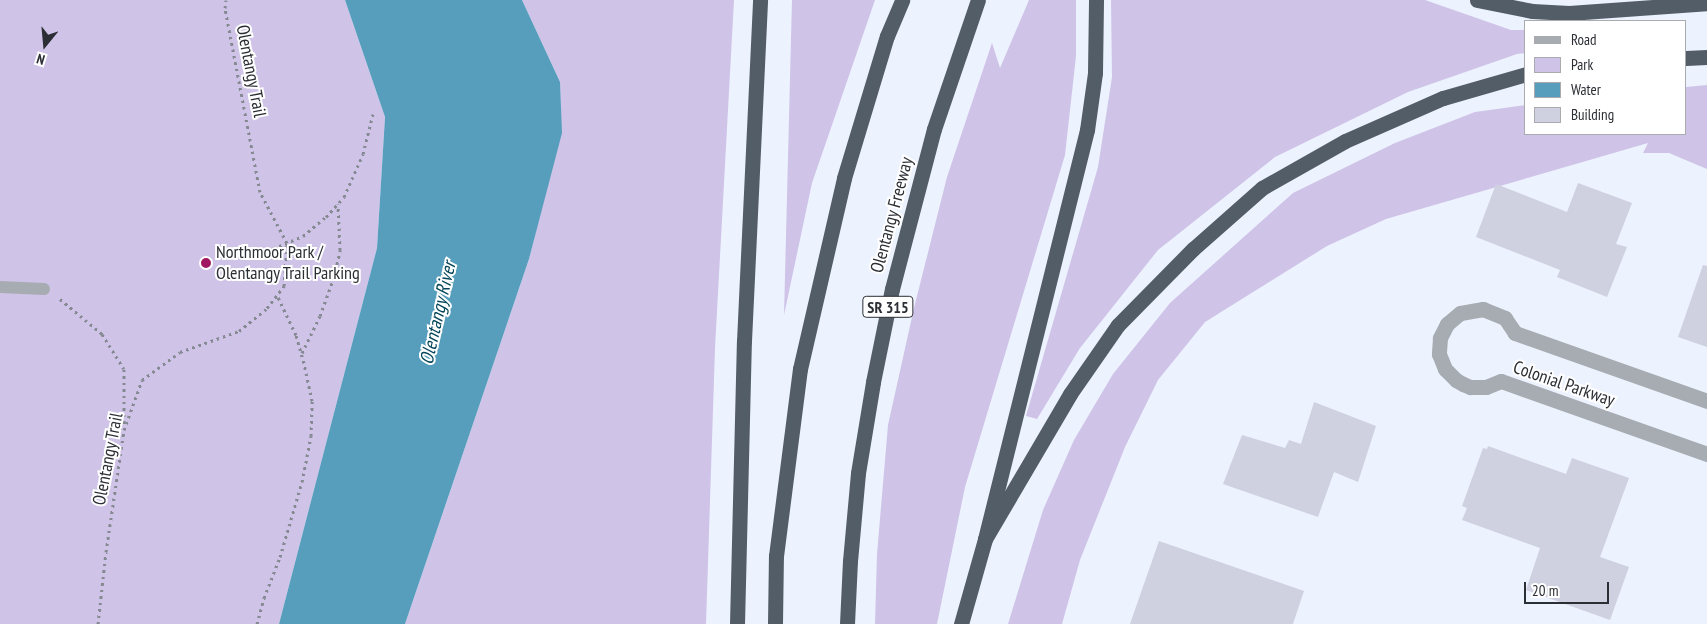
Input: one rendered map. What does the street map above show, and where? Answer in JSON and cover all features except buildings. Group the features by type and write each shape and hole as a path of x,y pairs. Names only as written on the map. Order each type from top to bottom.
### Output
{"highway":[{"path":"737,624 744,350 760,0"},
{"path":"775,624 776,556 800,369 844,178 887,36 902,0"},
{"name":"Olentangy Freeway","path":"847,624 850,561 858,473 890,298 934,129 978,0"},
{"path":"961,624 985,538 1087,130 1095,73 1096,0"},
{"path":"1477,0 1532,11 1569,13 1707,3"},
{"path":"1687,58 1707,57"},
{"path":"985,538 1070,394 1118,325 1192,249 1262,188 1345,141 1443,98 1524,75"}],"street":[{"name":"Colonial Parkway","path":"1707,401 1515,332 1505,318 1483,308 1460,313 1447,324 1440,338 1439,354 1445,369 1463,384 1470,387 1486,387 1500,381 1707,454"}],"lane":[{"path":"0,287 44,289"}],"path":[{"name":"Olentangy Trail","path":"98,624 106,552 124,430 142,380 180,352 239,331 268,308 284,286 287,243 260,192 225,8 226,0"},
{"path":"255,256 303,236 344,197 363,154 374,114"},
{"path":"302,354 320,316 334,277 340,241 338,204"},
{"path":"44,289 71,307 102,334 124,370 124,430"},
{"path":"257,624 264,598 280,557 302,482 311,436 312,401 302,354 296,335 277,296"}],"green space":[{"path":"0,0 345,0 385,117 377,248 279,624 0,624"},
{"path":"522,0 734,0 715,348 706,624 405,624 529,259 561,133 560,82"},
{"path":"792,0 875,0 812,183 784,315"},
{"path":"1029,0 1076,0 1076,56 1065,155 965,487 937,624 875,624 877,554 888,425 914,308 947,177 992,43 1000,68"},
{"path":"1111,0 1425,0 1511,30 1524,30 1524,53 1408,92 1275,157 1158,250 1080,348 1037,419 1026,416 1098,167 1112,77"},
{"path":"1707,85 1707,169 1669,153 1643,153 1648,143 1386,219 1327,246 1205,322 1158,380 1125,447 1080,560 1062,624 1008,624 1043,510 1074,440 1113,374 1170,303 1293,193 1395,143 1475,112 1524,105 1524,135 1687,135 1687,87"}],"water":[{"name":"Olentangy River","path":"345,0 522,0 560,82 562,133 529,259 405,624 279,624 377,248 385,117"}],"place":[{"name":"Northmoor Park / Olentangy Trail Parking","path":"206,263"}]}
